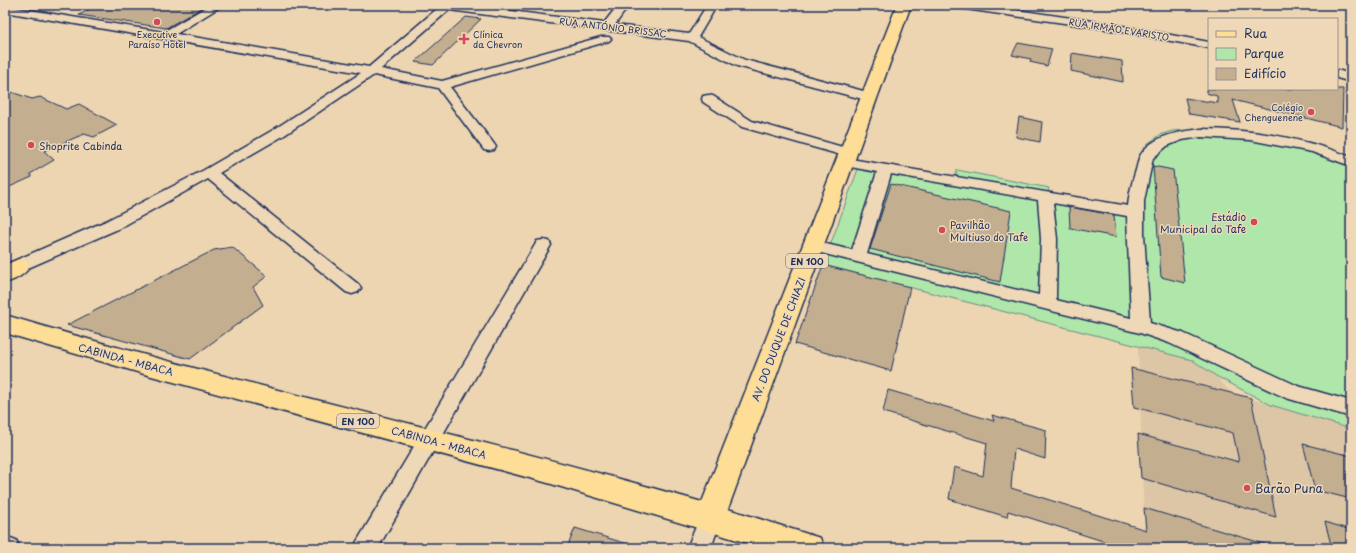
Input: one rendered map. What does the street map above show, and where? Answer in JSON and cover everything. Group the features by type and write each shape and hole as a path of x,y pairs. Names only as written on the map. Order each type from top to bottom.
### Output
{"main road":[{"name":"AV. DO DUQUE DE CHIAZI","path":"711,517 904,5"},
{"name":"CABINDA - MBACA","path":"5,324 88,349 428,439 711,517 809,548"}],"street":[{"path":"165,36 218,5"},
{"path":"9,271 112,225 209,173 278,133 372,71 445,5"},
{"name":"RUA ANTÓNIO BRISSAC","path":"445,5 692,38 741,63 870,97"},
{"path":"607,27 624,5"},
{"path":"692,38 712,5"},
{"name":"RUA IRMÃO EVARISTO","path":"958,5 1106,26 1208,45"},
{"path":"5,9 372,71 442,86 606,40"},
{"path":"10,21 27,13"},
{"path":"1338,74 1351,78"},
{"path":"442,86 454,99 489,147"},
{"path":"708,99 747,124 885,170 1134,212"},
{"path":"1141,327 1134,212 1139,182 1148,155 1157,145 1175,136 1200,133 1235,134 1268,138 1312,148 1351,162"},
{"path":"858,257 885,170"},
{"path":"209,173 352,288"},
{"path":"1045,197 1049,239 1047,304"},
{"path":"365,548 543,245"},
{"path":"813,246 1141,327 1176,338 1293,392 1351,409"},
{"path":"699,548 711,517"}],"shaded area":[{"name":"Barão Puna","path":"1138,346 1192,360 1216,376 1231,393 1351,429 1351,548 1145,548"}],"green space":[{"path":"1197,129 1261,133 1299,142 1351,159 1351,429 1271,405 1216,376 1192,360 823,265 861,161 955,179 957,170 1049,188 1048,193 1111,206 1128,204 1135,174 1147,144 1160,135 1172,131"}],"building":[{"name":"Executive Paraíso Hotel","path":"97,5 207,5 166,28 79,15"},
{"path":"466,17 481,19 433,65 415,62"},
{"path":"1018,43 1052,49 1047,66 1030,62 1031,59 1012,55"},
{"path":"1072,53 1122,61 1123,82 1071,71"},
{"name":"Colégio Chenguenene","path":"1207,89 1343,89 1342,127 1233,100 1240,122 1189,114 1185,98 1218,103 1217,96 1206,93"},
{"name":"Shoprite Cabinda","path":"5,90 32,99 40,97 66,109 79,104 117,125 94,137 84,134 44,151 54,160 30,174 32,177 5,189"},
{"path":"1019,117 1042,122 1040,142 1016,137"},
{"path":"1153,166 1173,170 1185,283 1161,277"},
{"name":"Pavilhão Multiuso do Tafe","path":"891,184 1011,211 1000,282 870,249"},
{"path":"1069,207 1114,215 1116,237 1070,228"},
{"path":"232,247 267,276 253,287 263,305 190,359 67,325 214,250"},
{"path":"823,265 910,287 891,371 795,344"},
{"path":"1131,368 1251,398 1276,517 1141,478 1138,434 1239,462 1233,433 1134,407"},
{"path":"888,390 994,421 992,415 1046,430 1045,459 1014,449 1011,488 1146,530 1144,508 1268,545 1268,548 1125,548 1008,511 1007,517 949,499 954,467 983,476 987,443 883,412"},
{"path":"1303,444 1351,456 1351,499 1315,490"},
{"path":"1325,522 1351,530 1351,548 1332,548"},
{"path":"575,528 631,545 630,548 567,548"}],"place":[{"name":"Executive Paraíso Hotel","path":"157,22"},
{"name":"Clínica da Chevron","path":"464,39"},
{"name":"Colégio Chenguenene","path":"1311,112"},
{"name":"Shoprite Cabinda","path":"31,145"},
{"name":"Estádio Municipal do Tafe","path":"1254,222"},
{"name":"Pavilhão Multiuso do Tafe","path":"942,230"},
{"name":"Barão Puna","path":"1247,488"}]}
